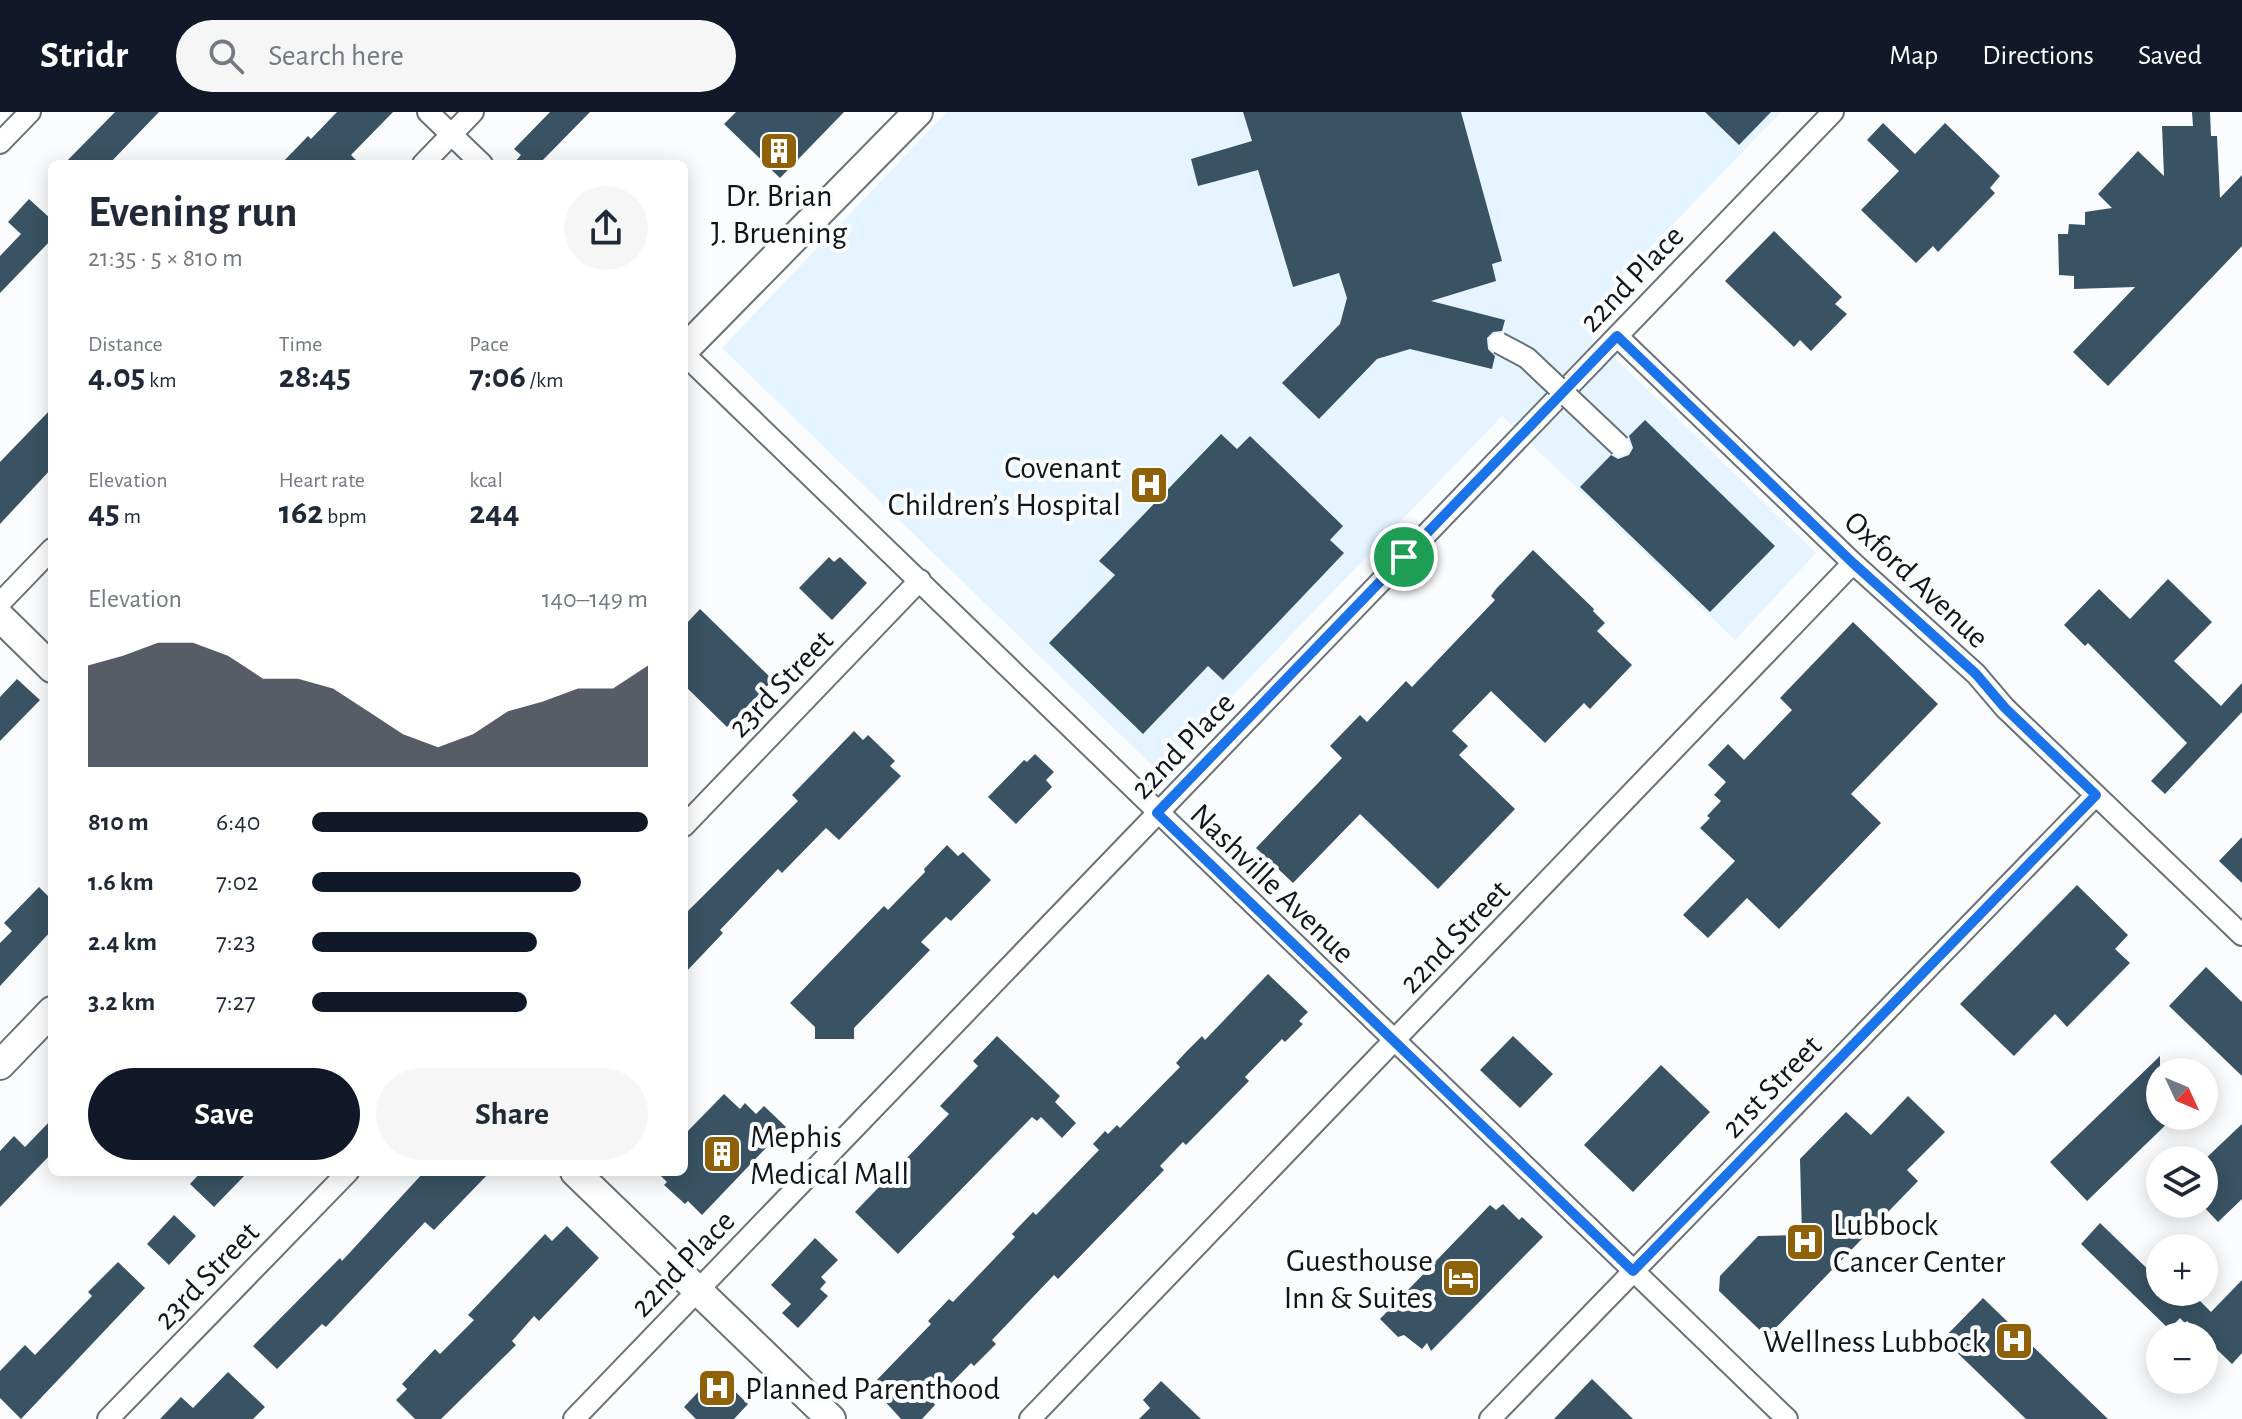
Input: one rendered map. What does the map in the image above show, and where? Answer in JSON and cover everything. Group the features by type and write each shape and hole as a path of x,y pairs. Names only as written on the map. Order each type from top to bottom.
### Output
{"street":[{"path":"0,143 30,112"},
{"path":"428,112 478,160"},
{"path":"427,160 473,112"},
{"path":"688,348 918,112"},
{"name":"22nd Place","path":"574,1419 1833,112"},
{"name":"Oxford Avenue","path":"1617,336 1853,563 1976,674 2005,708 2242,935"},
{"path":"1499,343 1527,358 1620,446"},
{"name":"Nashville Avenue","path":"688,356 1157,813 1787,1419"},
{"path":"0,603 48,553"},
{"name":"22nd Street","path":"1030,1419 1853,563"},
{"name":"23rd Street","path":"688,822 920,580"},
{"path":"0,617 48,664"},
{"name":"21st Street","path":"1490,1419 2096,795"},
{"path":"0,1065 48,1015"},
{"name":"23rd Street","path":"108,1419 344,1176"},
{"path":"579,1176 831,1419"}],"shaded area":[{"name":"Covenant Children’s Hospital","path":"947,112 1781,112 1625,274 1583,327 1816,553 1735,640 1502,416 1159,772 722,348"}],"building":[{"path":"115,112 159,112 113,160 68,160"},
{"path":"337,112 393,112 351,155 356,160 285,160 308,136 311,139"},
{"path":"550,112 590,112 543,160 517,160 521,155 514,149"},
{"name":"Dr. Brian J. Bruening","path":"736,112 844,112 780,178 724,124"},
{"path":"1243,112 1461,112 1502,261 1492,264 1496,281 1431,301 1505,320 1502,331 1493,332 1487,338 1488,349 1495,356 1492,369 1410,349 1377,359 1319,419 1282,383 1340,324 1347,298 1339,273 1293,287 1258,170 1198,186 1191,159 1252,141"},
{"path":"1705,112 1771,112 1739,145"},
{"path":"2192,112 2210,112 2211,136 2217,136 2220,198 2242,175 2242,246 2108,386 2073,352 2135,287 2074,289 2074,276 2059,275 2058,234 2068,234 2069,224 2085,225 2085,212 2112,208 2098,194 2138,151 2164,176 2162,126 2193,126"},
{"path":"1883,123 1915,154 1945,123 2000,176 1990,188 1995,193 1938,252 1933,246 1916,263 1861,210 1899,171 1867,140"},
{"path":"29,199 48,216 48,243 0,293 0,256 21,234 8,222"},
{"path":"1774,231 1842,297 1835,304 1847,314 1811,351 1800,340 1794,347 1725,281"},
{"path":"48,412 48,472 0,524 0,462"},
{"path":"1645,420 1775,546 1710,612 1580,487 1611,455 1618,459 1629,455 1633,448 1629,436"},
{"path":"1221,434 1237,449 1250,436 1343,526 1330,540 1344,553 1223,680 1208,666 1143,734 1049,643 1115,575 1099,561"},
{"path":"1533,550 1594,609 1605,623 1597,631 1632,665 1590,709 1584,703 1545,743 1491,691 1452,731 1468,746 1459,755 1515,809 1438,889 1360,814 1293,883 1256,848 1342,758 1330,746 1360,715 1367,722 1406,681 1412,687 1495,600 1491,596 1496,589"},
{"path":"829,557 834,562 840,557 867,583 832,620 799,588"},
{"path":"2168,579 2212,622 2174,661 2221,706 2242,683 2242,712 2165,794 2151,781 2187,743 2088,643 2085,646 2064,625 2099,589 2130,619"},
{"path":"700,609 773,680 727,727 688,689 688,622"},
{"path":"1853,622 1938,704 1851,794 1881,823 1779,929 1747,898 1708,938 1683,915 1735,861 1700,828 1721,801 1714,795 1726,782 1708,765 1728,744 1744,760 1792,710 1780,698"},
{"path":"17,679 40,700 0,741 0,697"},
{"path":"854,731 863,740 868,735 895,761 890,766 901,776 839,840 826,828 782,873 778,869 720,930 723,933 688,970 688,911 798,801 792,795"},
{"path":"1035,754 1054,772 1046,780 1052,787 1016,824 988,797 1024,760 1027,762"},
{"path":"2242,837 2242,883 2219,861"},
{"path":"947,845 958,856 963,852 991,880 951,921 946,917 921,942 930,950 854,1028 854,1039 815,1039 815,1027 790,1003 884,906 888,910"},
{"path":"2077,885 2128,935 2115,949 2130,963 2067,1027 2055,1014 2014,1056 1960,1004"},
{"path":"39,887 48,896 48,934 0,986 0,943 12,931 4,923"},
{"path":"2206,967 2242,1002 2242,1076 2169,1006"},
{"path":"1268,974 1308,1012 1299,1021 1303,1024 1285,1042 1282,1039 1245,1077 1249,1081 1186,1145 1183,1142 1160,1166 1164,1170 1058,1279 1054,1275 992,1340 996,1344 974,1366 971,1363 933,1402 935,1405 922,1419 901,1419 871,1386 931,1324 928,1321 949,1299 953,1302 1015,1237 1012,1234 1033,1212 1036,1215 1099,1150 1093,1144 1105,1131 1108,1134 1117,1125 1120,1128 1180,1067 1176,1063 1186,1052 1202,1036 1205,1040"},
{"path":"997,1036 1060,1096 1055,1102 1076,1123 1062,1138 1041,1117 1037,1121 1032,1117 898,1254 855,1212 949,1114 940,1106 978,1066 973,1061"},
{"path":"1513,1036 1553,1074 1520,1108 1480,1070"},
{"path":"1661,1065 1710,1112 1633,1192 1584,1145"},
{"path":"2146,1069 2146,1130 2161,1130 2087,1201 2050,1162"},
{"name":"Mephis Medical Mall","path":"724,1094 740,1109 745,1103 756,1114 764,1106 786,1127 702,1215 664,1185 667,1182 661,1176 688,1176 688,1131"},
{"path":"1908,1096 1945,1132 1907,1170 1918,1181 1767,1337 1719,1291 1720,1276 1758,1236 1802,1235 1800,1159 1846,1112 1871,1135"},
{"path":"48,1123 48,1157 0,1207 0,1151 14,1136 25,1147"},
{"path":"2242,1124 2242,1199 2218,1222 2214,1218 2218,1218 2218,1147"},
{"path":"197,1176 244,1176 214,1207 190,1184"},
{"path":"420,1176 486,1176 434,1230 425,1222 326,1327 322,1324 277,1369 253,1346 340,1258 342,1261"},
{"name":"Guesthouse Inn & Suites","path":"1503,1204 1543,1237 1431,1351 1427,1343 1422,1349 1404,1335 1398,1337 1380,1319 1490,1205 1496,1210"},
{"path":"174,1215 196,1236 169,1265 147,1244"},
{"path":"2100,1223 2146,1267 2146,1306 2205,1306 2211,1312 2242,1280 2242,1353 2232,1364 2218,1351 2218,1322 2184,1322 2180,1318 2176,1322 2162,1322 2081,1244"},
{"path":"567,1226 599,1258 539,1321 534,1316 512,1341 516,1345 441,1419 415,1419 396,1400 407,1389 402,1384 435,1349 440,1354 474,1320 468,1315 545,1234 552,1241"},
{"path":"815,1238 838,1260 821,1277 826,1282 820,1289 828,1296 798,1328 782,1313 791,1304 771,1285"},
{"path":"118,1262 145,1288 21,1419 0,1398 0,1371 25,1345 35,1355 92,1296 88,1292"},
{"path":"1983,1298 2108,1419 2026,1419 1943,1339"},
{"path":"228,1372 265,1407 253,1419 160,1419 181,1397 193,1408"},
{"name":"Planned Parenthood","path":"716,1373 748,1404 734,1419 696,1419 684,1407"},
{"path":"1592,1379 1633,1419 1554,1419"},
{"path":"1161,1381 1201,1419 1139,1419 1150,1408 1143,1400"}],"place":[{"name":"Dr. Brian J. Bruening","path":"779,151"},
{"name":"Covenant Children’s Hospital","path":"1149,485"},
{"name":"Mephis Medical Mall","path":"722,1154"},
{"name":"Lubbock Cancer Center","path":"1805,1242"},
{"name":"Guesthouse Inn & Suites","path":"1461,1278"},
{"name":"Wellness Lubbock","path":"2014,1341"},
{"name":"Planned Parenthood","path":"717,1388"}],"route":[{"path":"1617,336 1853,563 1976,674 2005,708 2096,795 1633,1271 1157,813 1404,557 1617,336"}]}
